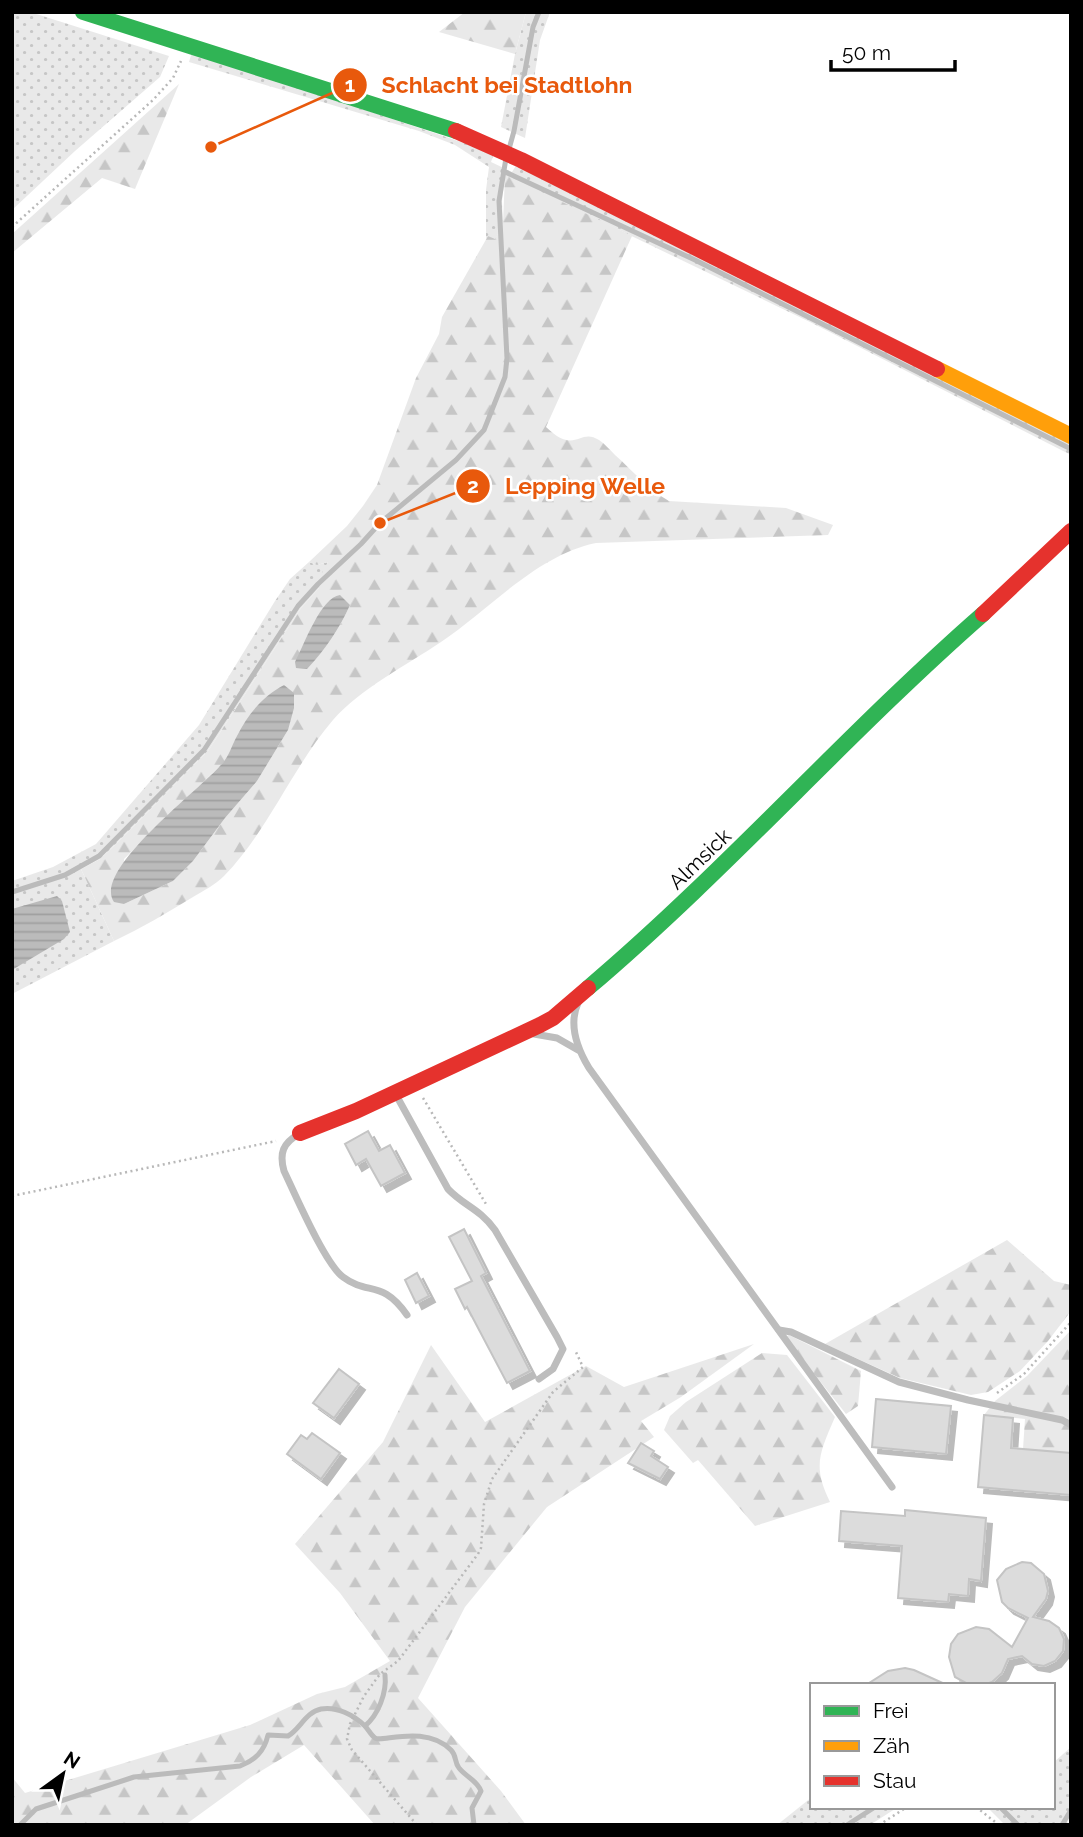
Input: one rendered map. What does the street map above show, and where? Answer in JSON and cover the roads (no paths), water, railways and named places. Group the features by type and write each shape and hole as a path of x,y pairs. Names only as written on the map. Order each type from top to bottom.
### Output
{"street":[{"path":"83,12 412,116 491,146 1071,436"},
{"name":"Almsick","path":"295,1136 326,1125 553,1018 715,874 915,675 1071,531"}],"lane":[{"path":"583,993 576,1009 573,1028 578,1050 892,1487"},
{"path":"523,1034 540,1033 557,1038 578,1050"},
{"path":"395,1093 448,1189 457,1199 484,1215 490,1222 557,1337 563,1349 553,1370 539,1379"},
{"path":"295,1136 282,1149 284,1171 332,1266 347,1280 390,1295 407,1315"},
{"path":"778,1330 791,1332 899,1382 1062,1420 1071,1425"}],"waterway":[{"path":"509,149 533,27 539,12"},
{"path":"12,892 65,875 99,856 204,750 298,606 380,523 456,460 484,430 505,377 507,358 499,201 506,158"},
{"path":"503,171 695,260 1071,449"},
{"path":"365,1726 381,1703 385,1675"},
{"path":"20,1825 36,1809 134,1777 240,1766 258,1755 268,1735 288,1736 311,1714 327,1708 356,1718 375,1738 417,1736 441,1742 451,1750 456,1764 481,1791 472,1808 474,1825"},
{"path":"847,1825 872,1809"},
{"path":"1002,1809 1018,1825"},
{"path":"1062,1825 1071,1810"}],"place":[{"name":"Schlacht bei Stadtlohn","path":"211,147"},
{"name":"Lepping Welle","path":"380,523"}]}
